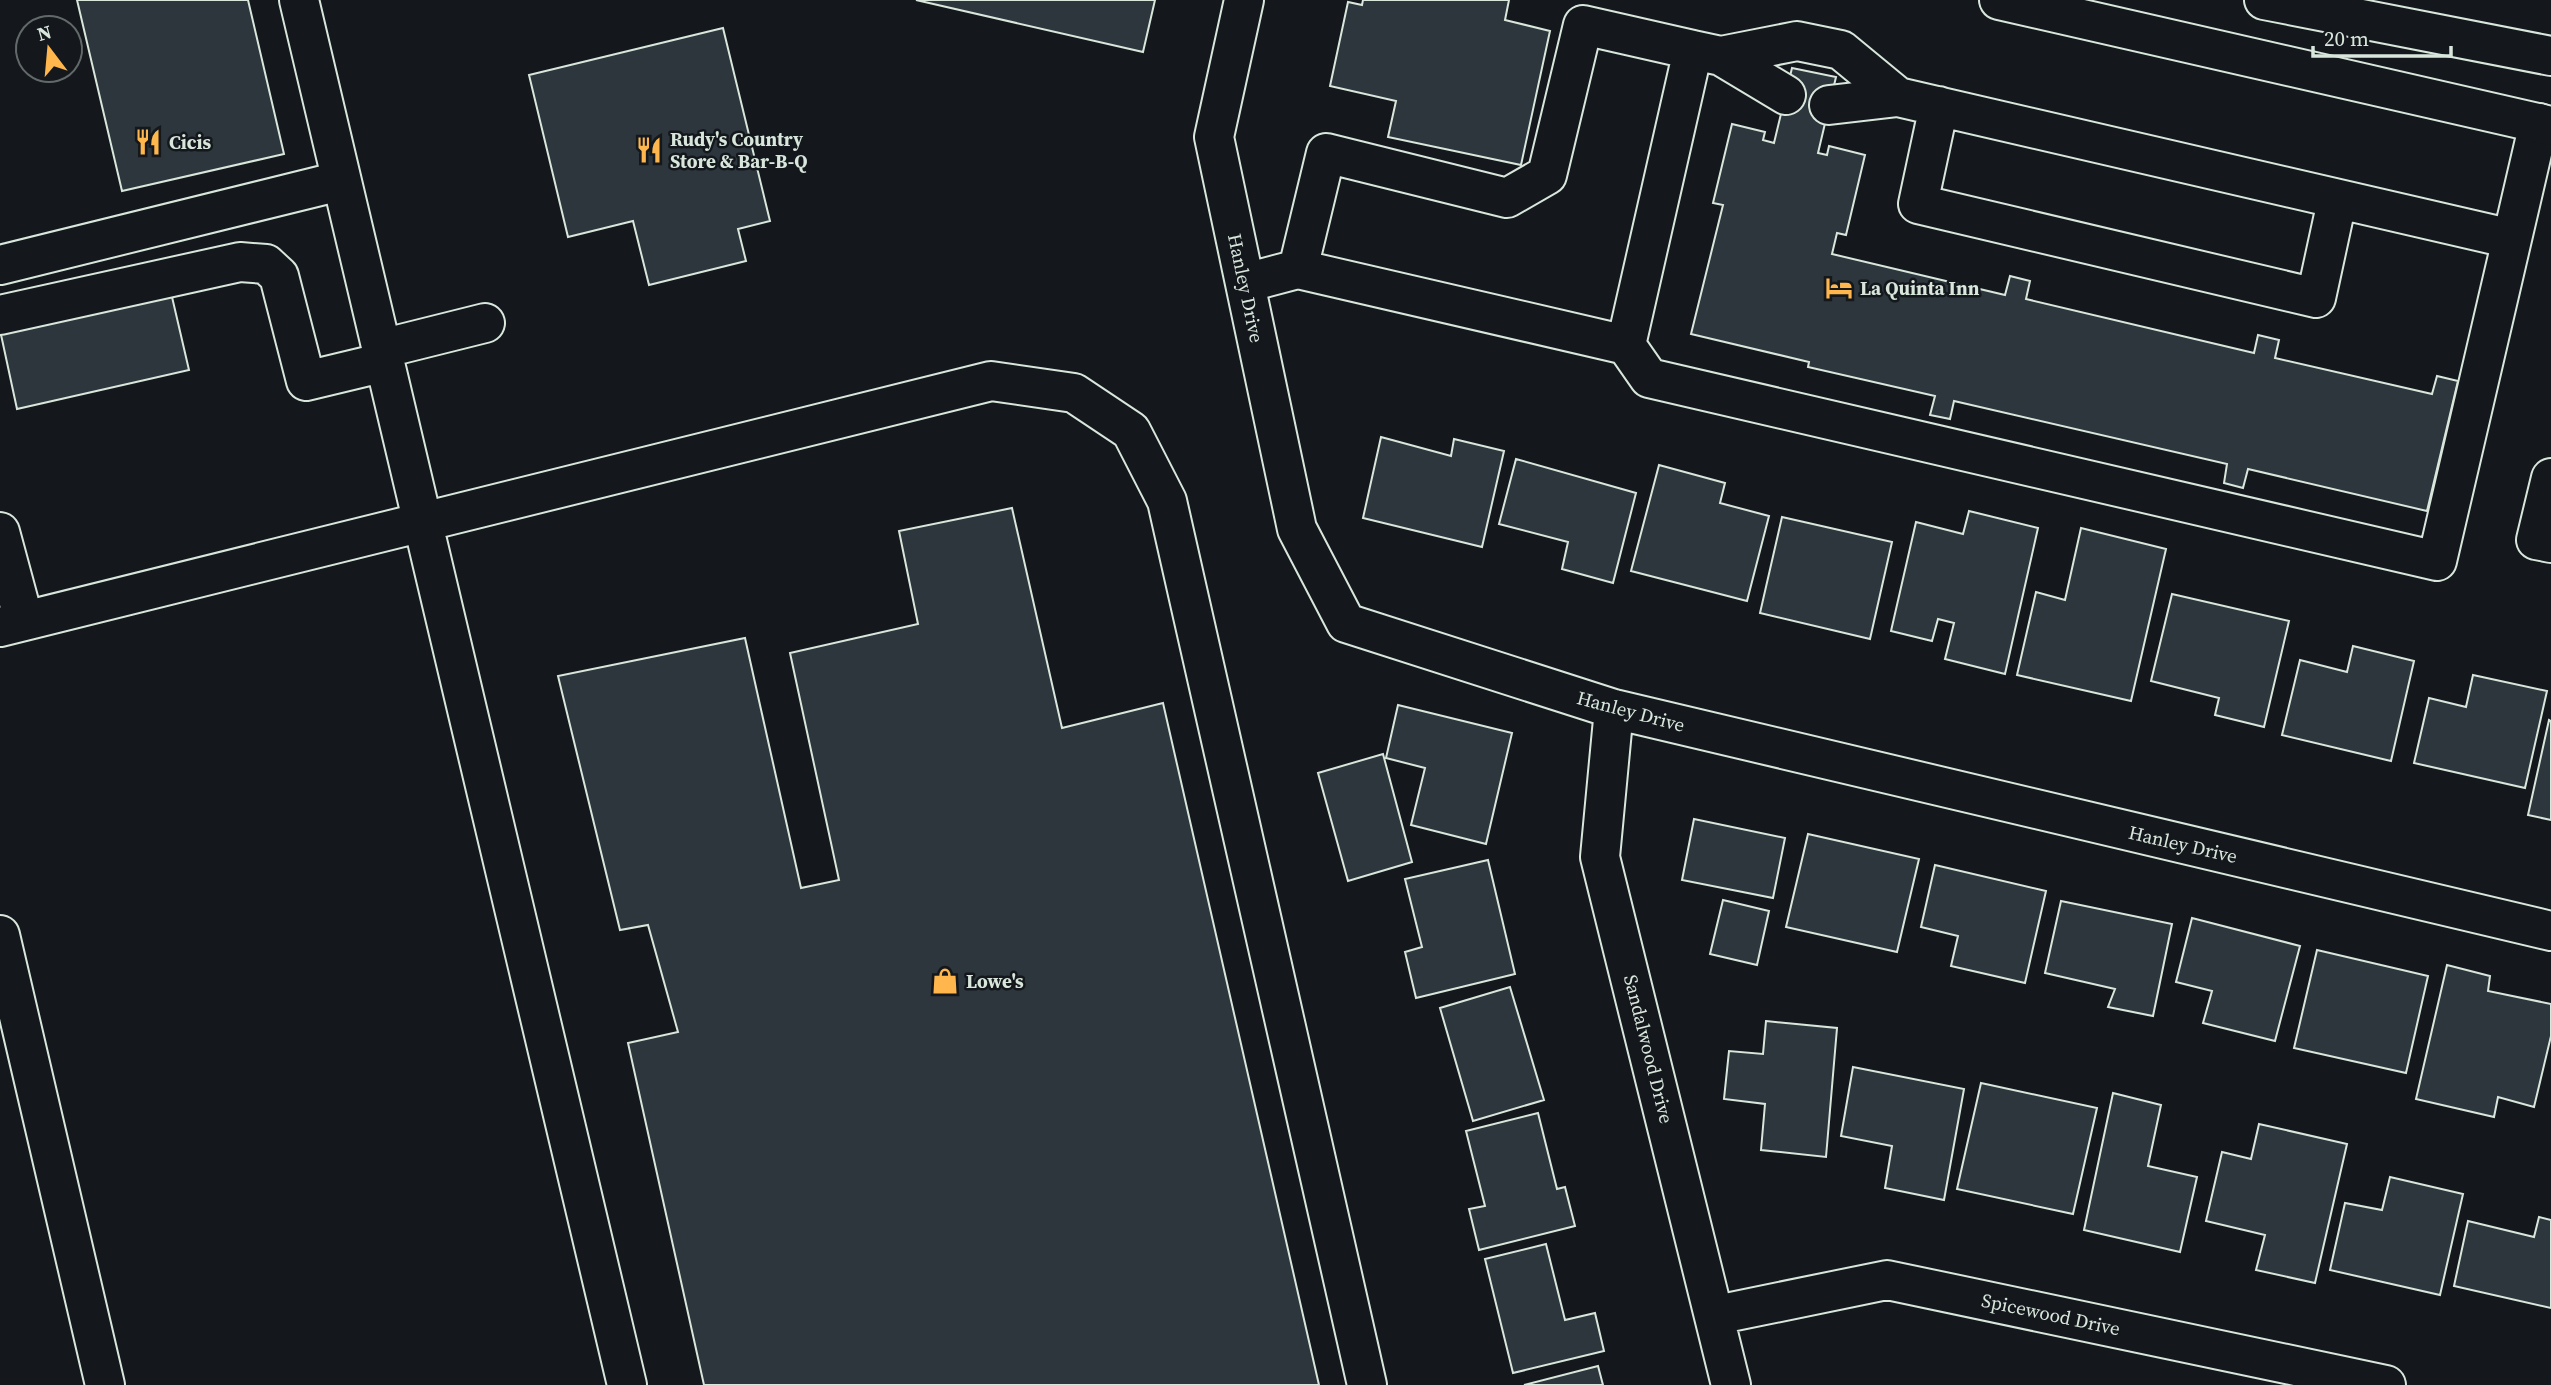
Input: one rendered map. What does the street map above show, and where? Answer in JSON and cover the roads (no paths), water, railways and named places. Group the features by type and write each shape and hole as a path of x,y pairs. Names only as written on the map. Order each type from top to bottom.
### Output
{"main road":[{"path":"299,0 627,1385"},
{"name":"Hanley Drive","path":"1244,0 1214,137 1297,529 1346,623 1615,709 2551,931"},
{"path":"1245,283 1298,270 1626,345 1649,378 2437,561 2512,239 2545,124 1998,0"},
{"path":"2264,0 2551,56"},
{"path":"1298,270 1326,153 1507,198 1547,175 1578,12 1707,53 1786,95"},
{"path":"1707,53 1797,41 1840,50 1898,97"},
{"path":"1626,345 1707,53"},
{"path":"1829,105 1898,97 2337,201 2512,239"},
{"path":"1939,106 1918,204 1958,214 2316,298 2337,201"},
{"path":"0,265 340,181"},
{"path":"0,315 240,262 266,264 279,276 306,381 485,323"},
{"path":"0,532 12,624 990,381 1074,393 1131,431 1167,501 1367,1385"},
{"path":"2551,478 2536,540 2551,544"},
{"name":"Sandalwood Drive","path":"1615,709 1600,857 1716,1315 1731,1385"},
{"path":"0,935 105,1385"},
{"name":"Spicewood Drive","path":"1716,1315 1887,1280 2386,1385"}],"place":[{"name":"Cicis","path":"148,142"},
{"name":"Rudy's Country Store & Bar-B-Q","path":"649,150"},
{"name":"La Quinta Inn","path":"1839,288"},
{"name":"Lowe's","path":"945,981"}]}
